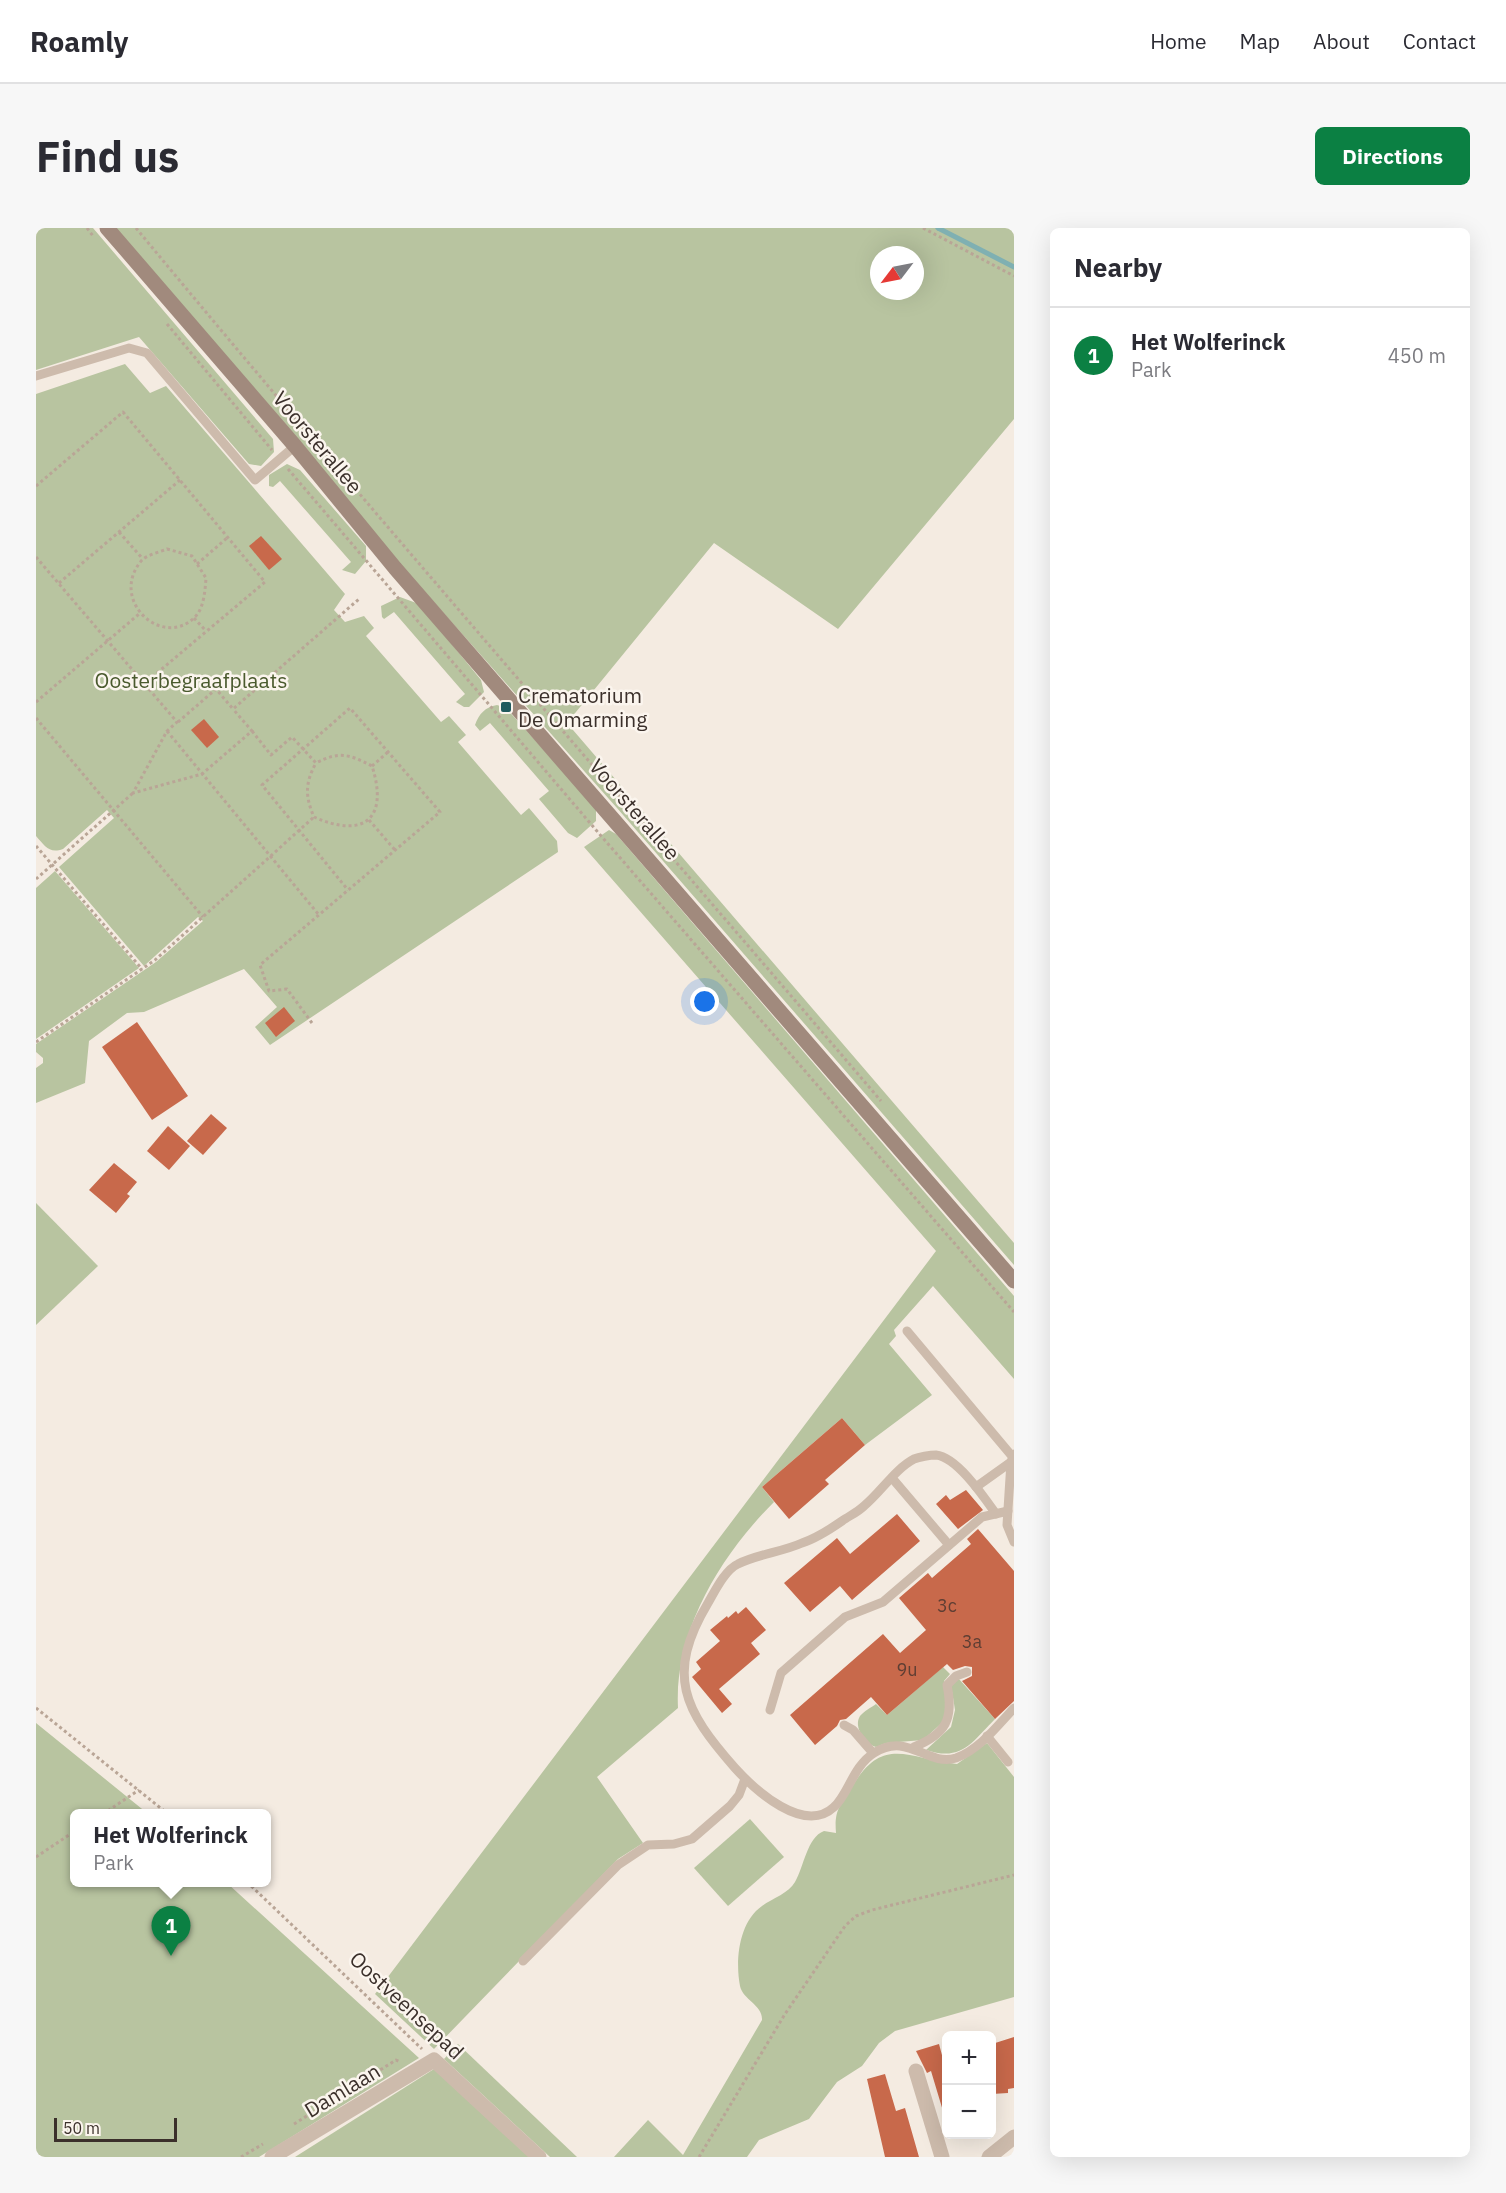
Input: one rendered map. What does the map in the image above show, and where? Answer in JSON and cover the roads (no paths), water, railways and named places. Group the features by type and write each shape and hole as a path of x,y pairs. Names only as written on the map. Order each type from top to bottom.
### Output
{"main road":[{"name":"Voorsterallee","path":"107,228 295,446 395,567 1014,1281"}],"street":[{"name":"Damlaan","path":"272,2157 434,2060"},
{"name":"Oostveensepad","path":"434,2060 539,2157"},
{"path":"916,2071 942,2157"},
{"path":"989,2157 1014,2137"}],"lane":[{"path":"36,376 129,348 147,353 255,480 295,446"},
{"path":"908,1331 1012,1458 1007,1525 1014,1542"},
{"path":"996,1514 976,1487 947,1458 934,1455 914,1459 864,1506 826,1532 802,1544 735,1565 717,1588 695,1625 684,1665 687,1701 704,1734 745,1779 768,1799 794,1812 819,1816 835,1806 850,1778 873,1753 897,1746 914,1748 931,1757 955,1758 987,1736 1014,1708"},
{"path":"976,1487 1012,1458"},
{"path":"892,1478 949,1545"},
{"path":"770,1710 782,1673 845,1617 883,1602 982,1517 1008,1511"},
{"path":"914,1748 942,1731 949,1715 947,1685 956,1676 967,1672"},
{"path":"844,1725 853,1730 873,1753"},
{"path":"987,1736 1008,1761"},
{"path":"523,1961 618,1865 648,1845 674,1844 692,1839 730,1806 739,1795 745,1779"}],"waterway":[{"path":"938,228 1014,267"}],"place":[{"name":"Crematorium De Omarming","path":"506,707"},
{"name":"Het Wolferinck","path":"171,1956"}],"park label":[{"name":"Oosterbegraafplaats","path":"191,680"}]}
